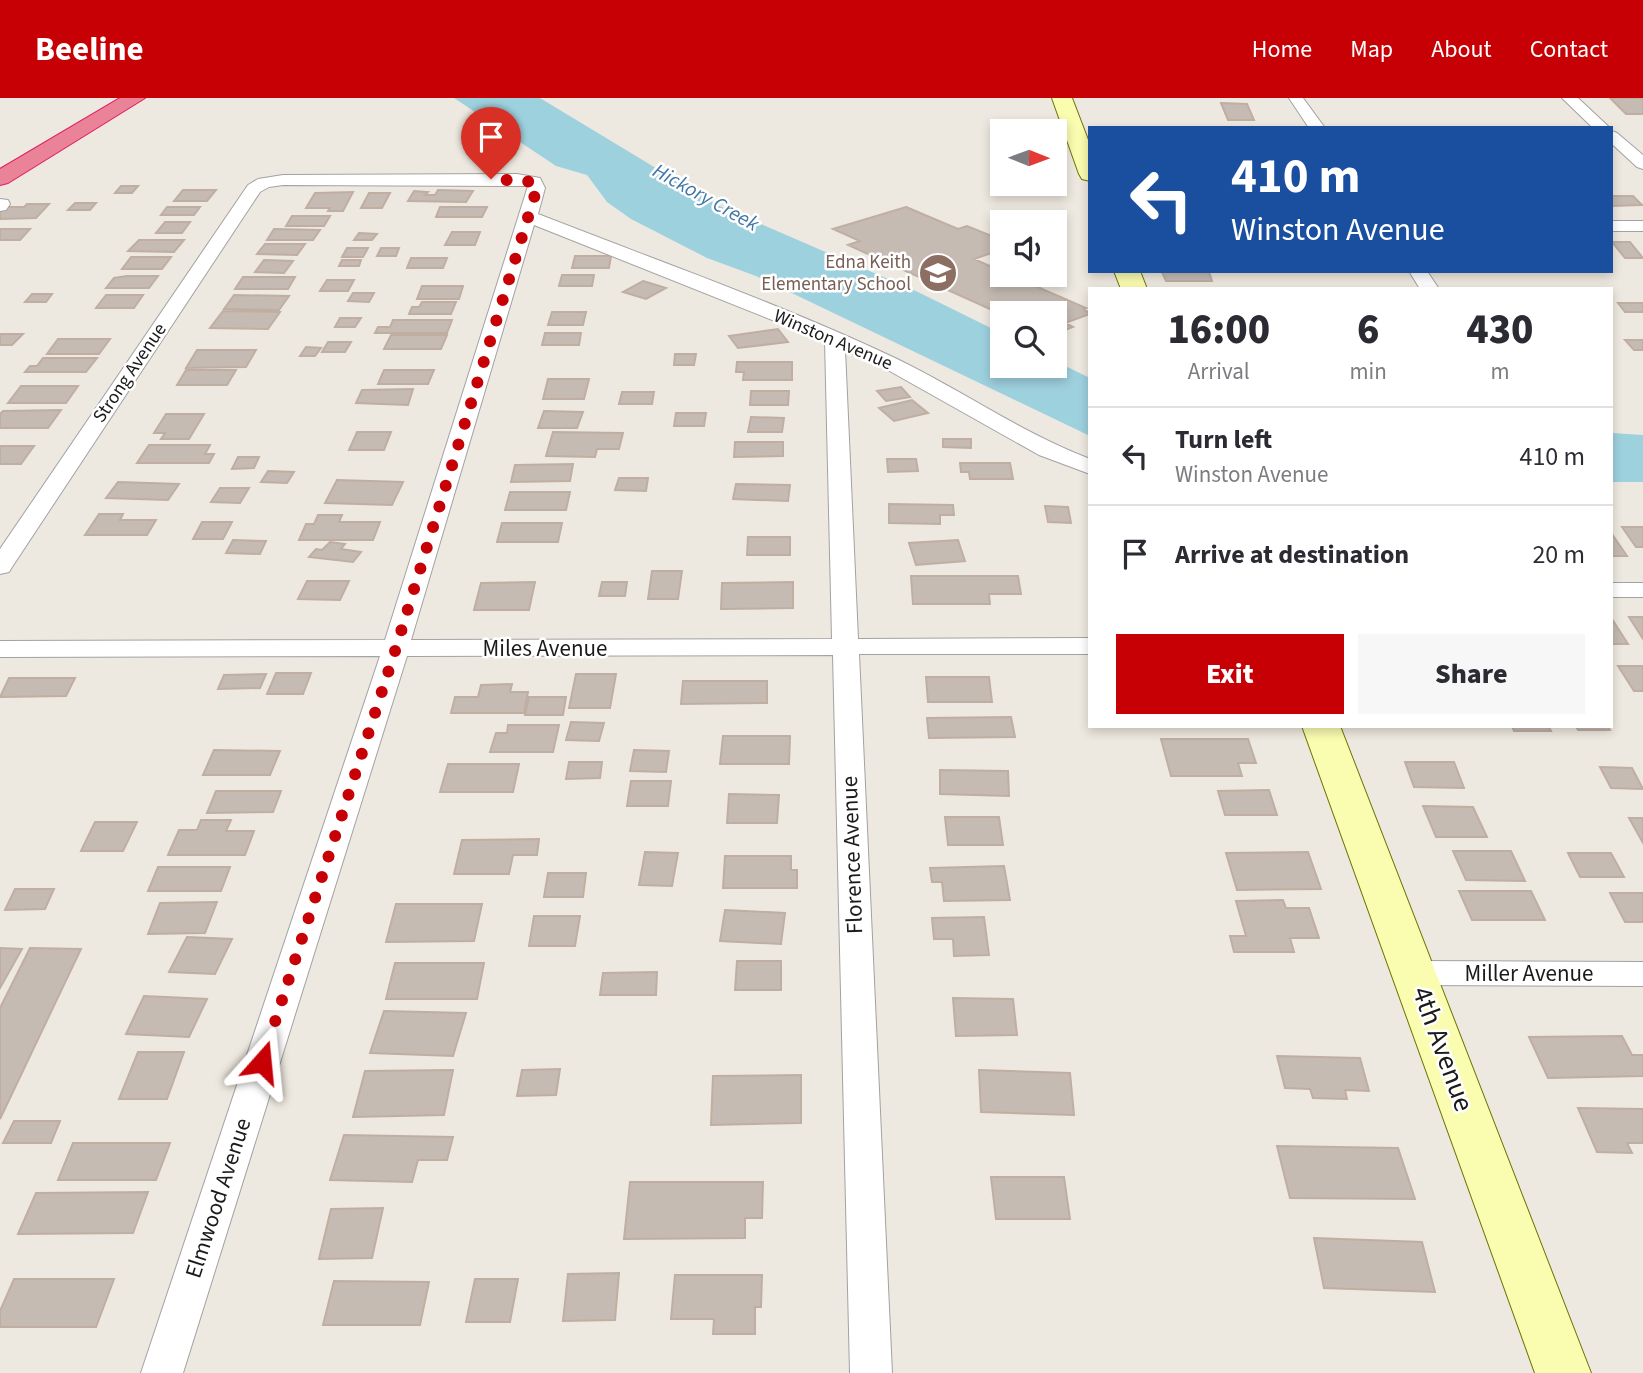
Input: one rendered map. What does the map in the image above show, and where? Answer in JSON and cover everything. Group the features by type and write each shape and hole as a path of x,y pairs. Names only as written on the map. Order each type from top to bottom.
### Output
{"highway":[{"path":"0,178 135,98"},
{"path":"108,112 148,98"}],"street":[{"path":"1062,98 1088,169"},
{"path":"1296,98 1316,126"},
{"path":"1569,98 1600,126"},
{"path":"1613,137 1643,164"},
{"name":"Elmwood Avenue","path":"162,1373 396,648 537,188 534,182 517,179 283,180 264,183"},
{"name":"Strong Avenue","path":"0,567 254,189 264,183"},
{"name":"Winston Avenue","path":"528,216 835,338 893,365 1047,450 1088,466"},
{"path":"1613,226 1643,226"},
{"name":"Florence Avenue","path":"835,338 872,1373"},
{"path":"1613,590 1643,590"},
{"name":"Miles Avenue","path":"0,649 845,649 1088,646"},
{"name":"4th Avenue","path":"1322,728 1563,1373"},
{"name":"Miller Avenue","path":"1415,973 1643,974"}],"water":[{"path":"454,98 540,98 717,205 918,292 990,328 990,378 1067,378 1067,367 1088,377 1088,435 756,276 707,258 631,219 607,202 587,175 556,166"},
{"path":"1613,433 1643,435 1643,482 1613,482"}],"building":[{"path":"1610,98 1643,98 1643,114 1626,114"},
{"path":"1221,103 1247,104 1254,120 1228,120"},
{"path":"121,186 138,186 132,193 115,193"},
{"path":"183,190 216,190 207,201 174,201"},
{"path":"438,190 473,191 466,202 408,201 414,191 435,195"},
{"path":"353,192 343,211 306,208 315,193"},
{"path":"369,193 390,193 382,208 361,208"},
{"path":"1613,196 1633,196 1642,205 1613,206"},
{"path":"75,203 96,203 90,210 68,210"},
{"path":"27,204 49,204 36,218 0,219 0,211 4,207 24,207"},
{"path":"167,207 200,207 194,215 161,215"},
{"path":"440,207 487,207 482,217 436,217"},
{"path":"906,207 958,229 967,226 990,235 990,253 974,259 990,266 990,287 1038,287 1086,308 1084,309 1088,315 1067,322 1067,301 990,301 990,309 848,245 860,241 833,229"},
{"path":"292,216 330,216 324,226 286,226"},
{"path":"165,222 190,222 182,233 156,233"},
{"path":"0,229 30,229 20,240 0,240"},
{"path":"274,229 320,230 313,240 267,240"},
{"path":"452,232 480,232 475,245 445,245"},
{"path":"359,233 377,234 372,240 354,240"},
{"path":"139,240 184,240 174,252 128,251"},
{"path":"1613,242 1630,242 1643,258 1625,258"},
{"path":"265,244 305,244 297,255 257,254"},
{"path":"347,248 368,248 363,257 342,257"},
{"path":"381,248 399,248 396,256 377,256"},
{"path":"575,256 611,256 609,268 572,268"},
{"path":"131,257 171,257 162,269 122,269"},
{"path":"411,258 447,258 443,268 407,268"},
{"path":"264,260 293,261 284,273 255,272"},
{"path":"342,260 361,260 359,266 339,266"},
{"path":"1162,273 1209,273 1212,281 1166,281"},
{"path":"562,275 594,275 592,286 559,286"},
{"path":"158,276 149,288 106,288 114,278"},
{"path":"243,277 295,277 288,289 235,289"},
{"path":"327,280 354,280 348,291 320,291"},
{"path":"643,281 666,288 646,299 623,292"},
{"path":"422,286 463,286 459,299 417,299"},
{"path":"353,293 374,293 369,302 348,301"},
{"path":"32,294 52,294 46,302 25,302"},
{"path":"106,295 143,295 134,308 96,308"},
{"path":"234,295 289,296 279,310 224,309"},
{"path":"422,302 456,302 451,314 409,314 412,307 419,307"},
{"path":"1618,303 1643,303 1643,312 1625,312"},
{"path":"223,311 280,312 268,329 210,328"},
{"path":"552,312 586,312 583,325 548,325"},
{"path":"340,318 361,318 355,327 335,327"},
{"path":"393,320 452,320 447,333 375,333 378,327 390,327"},
{"path":"778,329 788,342 738,348 729,336"},
{"path":"545,333 581,333 579,345 542,345"},
{"path":"0,334 23,334 12,345 0,345"},
{"path":"391,335 447,335 441,349 384,349"},
{"path":"58,339 110,339 99,354 47,354"},
{"path":"1625,340 1643,340 1643,350 1634,350"},
{"path":"328,342 351,342 345,352 322,352"},
{"path":"306,347 321,348 315,356 300,356"},
{"path":"197,350 256,350 246,367 186,368"},
{"path":"675,354 696,354 694,365 674,365"},
{"path":"43,358 97,358 86,372 25,372 30,366 37,366"},
{"path":"737,362 792,362 792,380 743,380 744,372 736,372"},
{"path":"186,370 236,370 227,385 177,385"},
{"path":"384,370 434,370 428,384 378,384"},
{"path":"548,379 589,379 584,399 543,399"},
{"path":"21,386 78,386 66,403 8,403"},
{"path":"901,387 910,397 886,401 877,391"},
{"path":"413,389 408,405 356,403 362,390"},
{"path":"751,391 789,391 788,405 750,405"},
{"path":"622,392 654,392 652,404 619,404"},
{"path":"912,400 928,413 894,421 879,408"},
{"path":"61,410 48,428 0,428 0,414 3,411"},
{"path":"544,411 583,412 577,428 538,428"},
{"path":"676,413 706,413 704,426 674,426"},
{"path":"166,414 204,414 189,439 161,439 165,433 154,433"},
{"path":"751,417 784,418 782,432 748,432"},
{"path":"357,432 391,432 384,450 349,450"},
{"path":"553,432 623,433 619,449 597,449 595,457 546,456"},
{"path":"943,439 971,439 971,448 943,447"},
{"path":"735,442 783,442 783,456 734,457"},
{"path":"149,445 210,445 205,454 214,454 209,463 137,463"},
{"path":"0,446 34,446 21,464 0,464"},
{"path":"238,457 259,457 254,468 232,469"},
{"path":"887,459 916,459 918,471 888,472"},
{"path":"960,463 1010,463 1013,479 970,479 969,472 961,472"},
{"path":"573,464 570,481 511,482 515,465"},
{"path":"268,471 294,472 287,483 261,482"},
{"path":"619,478 648,478 646,491 615,490"},
{"path":"337,480 403,482 392,505 325,503"},
{"path":"118,482 179,484 168,500 106,498"},
{"path":"736,484 790,485 788,501 733,499"},
{"path":"220,488 249,488 240,503 211,502"},
{"path":"510,492 570,492 566,510 505,510"},
{"path":"889,504 953,505 954,515 940,515 940,524 889,523"},
{"path":"1045,506 1068,507 1071,523 1048,522"},
{"path":"99,514 123,514 120,520 156,520 147,535 85,535"},
{"path":"318,515 342,515 339,522 380,522 373,540 299,540 306,524 314,524"},
{"path":"202,522 232,522 223,539 193,539"},
{"path":"502,523 562,523 558,542 497,542"},
{"path":"1622,527 1643,527 1643,547 1636,547"},
{"path":"1613,535 1627,556 1613,556"},
{"path":"748,537 790,537 790,555 747,555"},
{"path":"233,540 266,541 260,554 226,553"},
{"path":"958,540 965,561 916,565 909,543"},
{"path":"330,542 345,544 341,549 361,552 353,562 309,557 316,549 322,550"},
{"path":"652,571 682,571 678,599 648,599"},
{"path":"911,576 1018,576 1021,594 989,594 990,604 913,604"},
{"path":"307,581 349,581 340,600 298,599"},
{"path":"535,582 529,610 474,610 481,583"},
{"path":"602,582 627,582 625,596 599,596"},
{"path":"793,582 793,608 721,609 722,583"},
{"path":"1629,617 1643,617 1643,639"},
{"path":"1613,621 1628,644 1613,644"},
{"path":"1618,666 1643,666 1643,691 1634,691"},
{"path":"276,673 311,673 303,694 267,694"},
{"path":"266,674 260,688 218,689 224,675"},
{"path":"576,674 616,674 610,708 569,708"},
{"path":"926,677 989,677 992,702 928,702"},
{"path":"9,678 75,678 66,696 0,697"},
{"path":"683,681 767,681 767,703 681,704"},
{"path":"512,684 510,692 528,692 524,713 451,713 455,697 478,697 481,685"},
{"path":"529,697 566,697 563,715 525,715"},
{"path":"1011,717 1015,737 929,738 927,718"},
{"path":"571,722 604,723 599,741 566,740"},
{"path":"508,725 559,725 553,752 490,752 496,733 507,733"},
{"path":"1513,728 1549,728 1551,731 1514,731"},
{"path":"1577,728 1610,730 1578,730"},
{"path":"723,736 790,736 789,764 720,764"},
{"path":"1161,739 1248,739 1256,763 1238,763 1242,776 1171,776"},
{"path":"214,750 280,751 270,775 203,775"},
{"path":"634,750 669,751 666,772 630,771"},
{"path":"569,762 602,762 600,778 566,779"},
{"path":"1405,762 1454,762 1464,788 1414,787"},
{"path":"448,764 519,764 513,792 440,792"},
{"path":"1600,767 1632,768 1643,789 1611,788"},
{"path":"940,770 1008,771 1009,796 940,794"},
{"path":"631,781 671,781 668,806 627,806"},
{"path":"1269,790 1277,815 1225,815 1218,791"},
{"path":"216,791 281,791 273,812 207,813"},
{"path":"729,794 779,795 777,823 727,823"},
{"path":"1423,806 1473,807 1487,837 1436,837"},
{"path":"945,817 999,817 1003,845 948,845"},
{"path":"1629,818 1643,818 1643,843"},
{"path":"201,820 231,820 226,831 254,831 245,855 168,855 179,830 197,830"},
{"path":"95,822 137,822 123,851 81,851"},
{"path":"539,839 537,855 513,855 509,874 454,874 462,840"},
{"path":"1453,851 1511,851 1525,881 1466,880"},
{"path":"645,852 678,853 672,886 639,885"},
{"path":"1308,852 1321,889 1237,890 1226,853"},
{"path":"1568,853 1611,853 1624,877 1580,877"},
{"path":"725,856 791,856 791,870 797,870 797,888 723,888"},
{"path":"1004,866 1010,900 944,901 942,882 932,882 930,868"},
{"path":"158,867 230,867 221,891 148,891"},
{"path":"548,873 586,873 583,897 544,897"},
{"path":"15,889 54,889 45,909 5,910"},
{"path":"1459,891 1531,891 1545,920 1472,920"},
{"path":"1610,893 1643,893 1643,922 1625,922"},
{"path":"1283,900 1286,908 1309,908 1319,938 1290,938 1294,952 1234,952 1230,936 1246,936 1236,901"},
{"path":"217,902 205,933 148,934 160,903"},
{"path":"396,904 482,904 474,941 386,942"},
{"path":"725,910 785,913 781,944 720,941"},
{"path":"534,916 580,916 575,946 529,946"},
{"path":"984,917 989,955 954,956 953,939 934,939 932,918"},
{"path":"187,937 232,939 215,974 169,972"},
{"path":"0,948 22,949 0,988"},
{"path":"30,948 81,949 0,1119 0,1008"},
{"path":"737,961 781,961 781,990 735,990"},
{"path":"395,963 484,963 477,999 386,999"},
{"path":"657,972 656,995 600,995 603,973"},
{"path":"144,996 207,999 189,1037 126,1034"},
{"path":"953,998 1013,999 1017,1035 956,1036"},
{"path":"384,1011 466,1013 453,1056 370,1053"},
{"path":"1622,1036 1632,1055 1643,1055 1643,1076 1548,1078 1529,1037"},
{"path":"138,1052 184,1052 167,1099 119,1099"},
{"path":"1277,1056 1360,1058 1369,1091 1345,1090 1347,1099 1313,1098 1310,1089 1285,1088"},
{"path":"560,1069 556,1095 517,1096 522,1070"},
{"path":"453,1070 444,1115 353,1117 365,1071"},
{"path":"979,1070 1070,1073 1074,1115 981,1112"},
{"path":"801,1075 801,1123 711,1125 713,1076"},
{"path":"1578,1108 1643,1109 1643,1143 1627,1143 1632,1153 1597,1152"},
{"path":"14,1121 60,1121 51,1143 3,1143"},
{"path":"344,1135 453,1137 447,1160 418,1160 412,1182 330,1180"},
{"path":"73,1143 170,1143 156,1180 58,1180"},
{"path":"1277,1146 1398,1148 1415,1199 1290,1198"},
{"path":"991,1177 1064,1177 1070,1219 996,1219"},
{"path":"630,1182 763,1182 762,1218 745,1218 745,1238 624,1239"},
{"path":"148,1192 133,1233 18,1234 36,1193"},
{"path":"383,1208 372,1258 319,1259 331,1209"},
{"path":"1314,1238 1422,1242 1435,1292 1324,1288"},
{"path":"619,1273 615,1320 563,1321 568,1274"},
{"path":"675,1275 762,1275 761,1307 755,1307 755,1334 713,1334 714,1319 671,1319"},
{"path":"14,1279 114,1279 96,1327 0,1327 0,1311"},
{"path":"475,1279 518,1279 510,1322 466,1322"},
{"path":"334,1281 429,1282 420,1325 323,1325"}],"place":[{"name":"Edna Keith Elementary School","path":"938,273"}],"route":[{"path":"262,1062 396,648 537,188 534,182 491,179"}],"water label":[{"name":"Hickory Creek","path":"706,197"}]}
